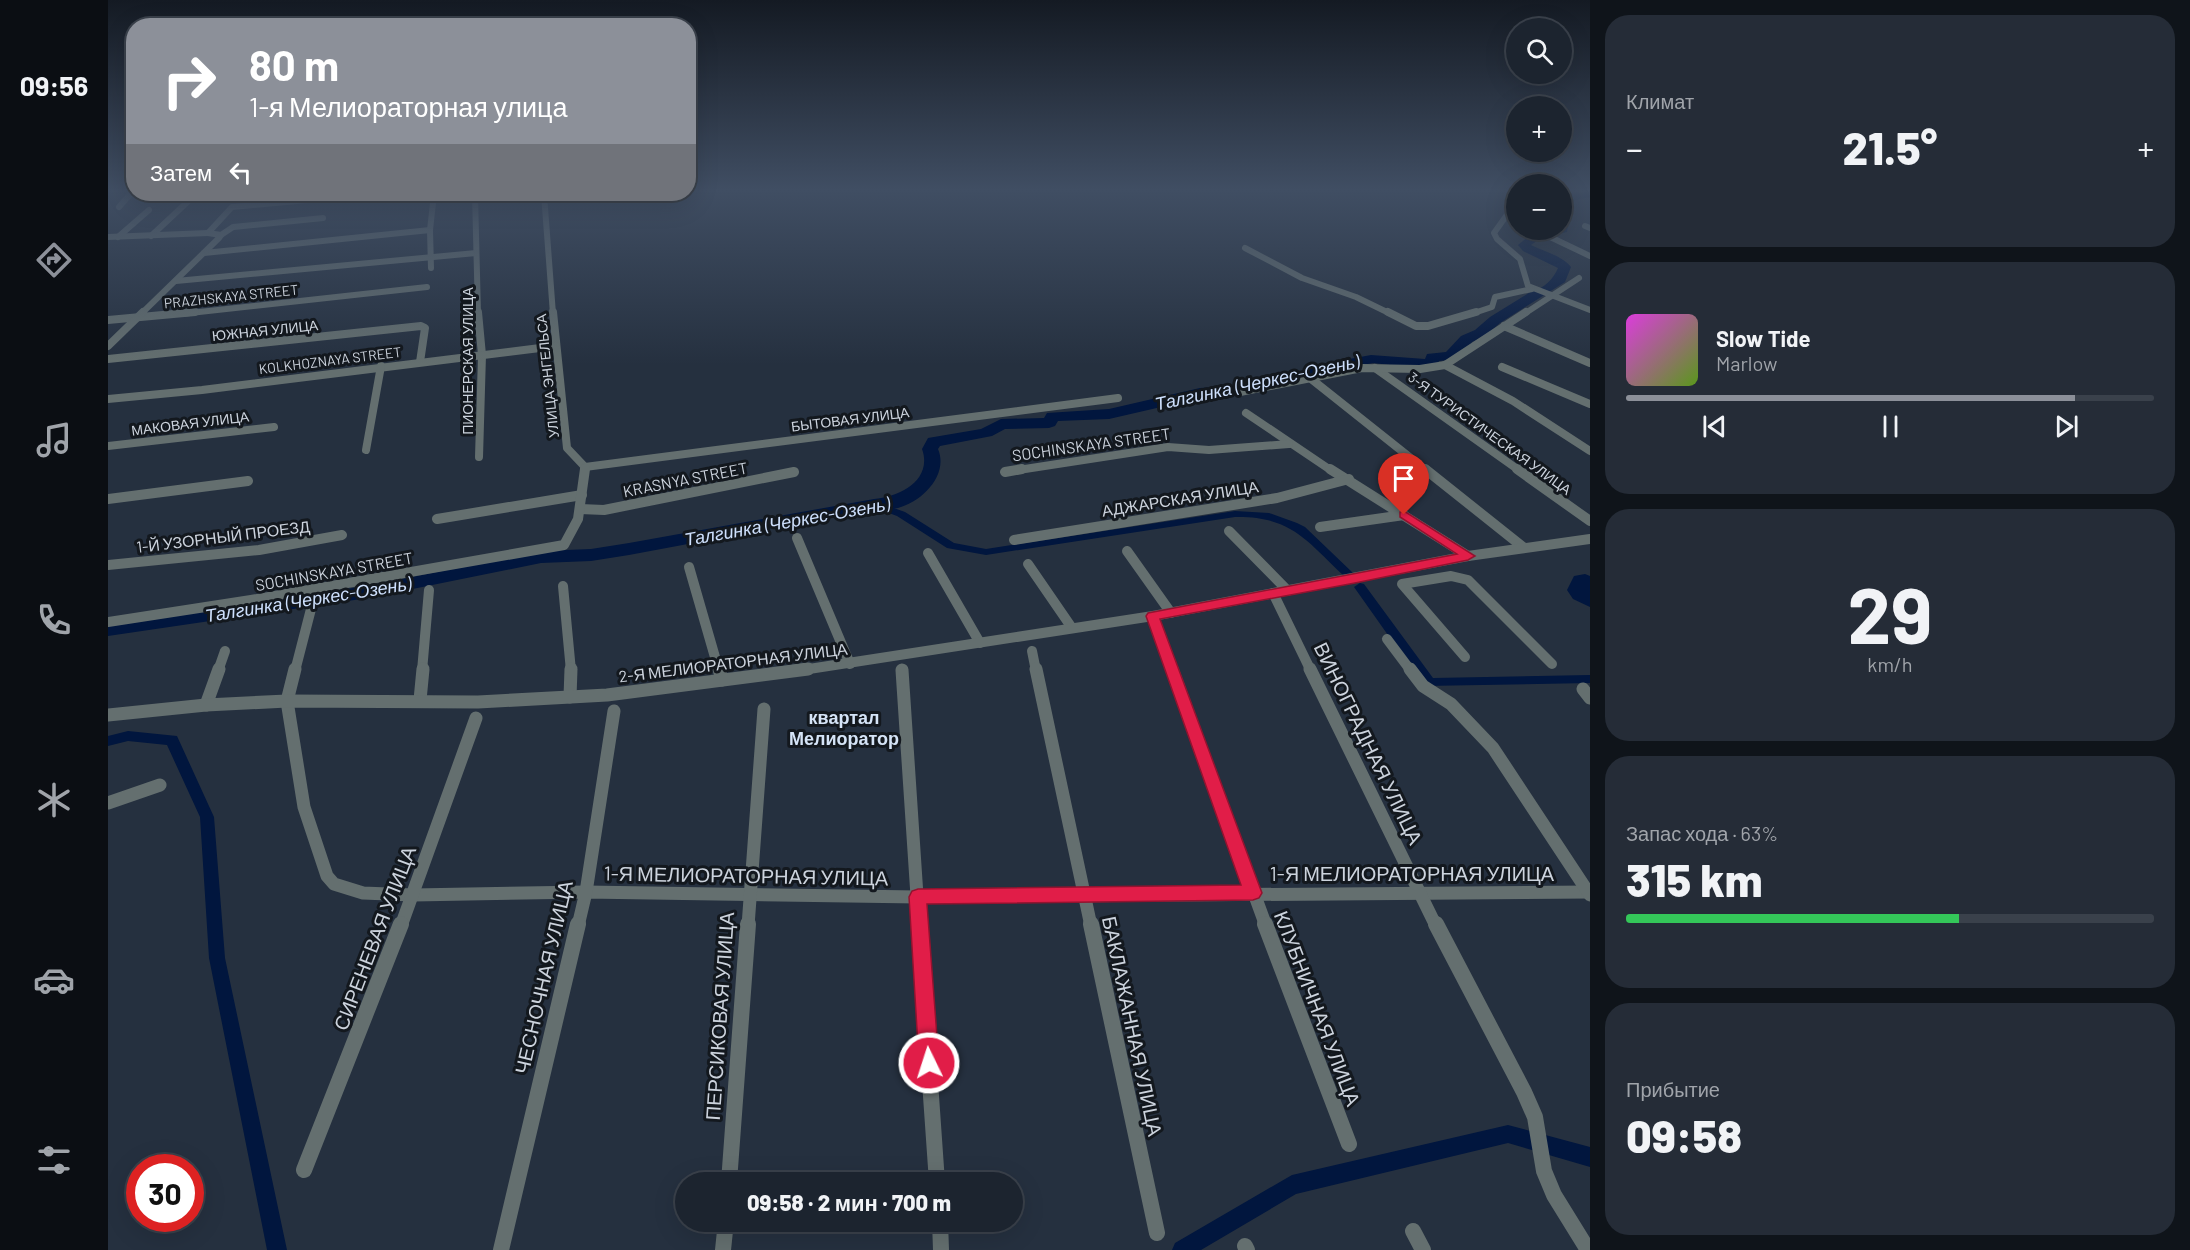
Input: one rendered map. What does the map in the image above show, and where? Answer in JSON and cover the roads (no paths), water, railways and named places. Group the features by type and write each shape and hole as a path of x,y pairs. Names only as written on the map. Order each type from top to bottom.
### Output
{"street":[{"path":"108,346 208,248"},
{"path":"204,253 250,248"},
{"path":"431,248 431,268"},
{"name":"ПИОНЕРСКАЯ УЛИЦА","path":"476,248 479,281 478,320 482,355 479,457"},
{"name":"УЛИЦА ЭНГЕЛЬСА","path":"548,248 567,448 585,467"},
{"path":"1246,248 1302,278 1356,297 1416,326 1428,326 1488,309 1492,307 1495,297 1532,289"},
{"path":"1508,248 1520,259 1527,283 1532,289 1590,310"},
{"path":"1574,248 1590,256"},
{"path":"176,281 476,253"},
{"path":"1240,392 1375,368 1420,369 1444,365 1579,278"},
{"name":"PRAZHSKAYA STREET","path":"108,320 428,287"},
{"name":"ЮЖНАЯ УЛИЦА","path":"108,359 413,326 425,328 420,362"},
{"path":"1504,326 1590,363"},
{"name":"KOLKHOZNAYA STREET","path":"108,399 202,390 556,346"},
{"path":"1444,365 1513,401 1590,451"},
{"path":"366,450 381,366"},
{"path":"1502,367 1590,404"},
{"name":"3-Я ТУРИСТИЧЕСКАЯ УЛИЦА","path":"1375,368 1590,521"},
{"path":"1310,378 1523,547"},
{"name":"БЫТОВАЯ УЛИЦА","path":"585,467 1118,398"},
{"path":"1246,413 1289,444 1349,479 1468,556"},
{"name":"МАКОВАЯ УЛИЦА","path":"108,446 274,427"},
{"name":"SOCHINSKAYA STREET","path":"1005,472 1168,447 1209,450 1289,444"},
{"path":"580,509 585,467"},
{"name":"KRASNYA STREET","path":"580,509 604,510 795,472"},
{"name":"АДЖАРСКАЯ УЛИЦА","path":"1014,540 1277,498 1349,479"},
{"path":"108,499 248,481"},
{"path":"437,519 582,495"},
{"name":"SOCHINSKAYA STREET","path":"108,622 262,598 564,545 572,537 580,509"},
{"path":"1320,527 1404,515"},
{"path":"1229,531 1288,591"},
{"name":"1-Й УЗОРНЫЙ ПРОЕЗД","path":"108,565 259,549 342,535"},
{"path":"797,538 850,664"},
{"name":"2-Я МЕЛИОРАТОРНАЯ УЛИЦА","path":"108,715 206,705 287,701 478,702 607,695 850,664 1153,616 1468,556 1590,538"},
{"path":"1127,551 1171,613"},
{"path":"928,553 980,643"},
{"path":"1028,564 1072,628"},
{"path":"689,567 722,680"},
{"path":"1391,572 1465,657"},
{"path":"1402,584 1451,576 1468,580 1552,664"},
{"path":"563,586 571,674 570,697"},
{"path":"420,700 429,590"},
{"name":"ВИНОГРАДНАЯ УЛИЦА","path":"1273,593 1419,893 1524,1092 1535,1117 1545,1171 1554,1195 1588,1250"},
{"name":"1-Я МЕЛИОРАТОРНАЯ УЛИЦА","path":"311,609 287,701 304,807 327,876 334,884 363,893 413,895 586,892 751,893 918,897 1253,893 1589,893"},
{"name":"КЛУБНИЧНАЯ УЛИЦА","path":"1153,616 1253,893 1349,1144"},
{"path":"1388,639 1423,686 1451,704 1493,748 1589,893"},
{"path":"206,705 225,651"},
{"name":"БАКЛАЖАННАЯ УЛИЦА","path":"1032,651 1157,1233"},
{"path":"902,670 936,1172"},
{"name":"ПЕРСИКОВАЯ УЛИЦА","path":"730,1172 764,710"},
{"name":"ЧЕСНОЧНАЯ УЛИЦА","path":"501,1250 586,892 614,711"},
{"name":"СИРЕНЕВАЯ УЛИЦА","path":"304,1170 413,895 476,717"},
{"path":"108,803 160,785"},
{"path":"1413,1231 1423,1250"},
{"path":"723,1250 725,1232"},
{"path":"941,1232 942,1250"}],"water":[{"path":"1585,574 1590,576 1590,607 1573,599 1567,590 1574,576"}],"waterway":[{"name":"Талгинка (Черкес-Озень)","path":"1528,248 1558,261 1565,267 1560,279 1544,291"},
{"name":"Талгинка (Черкес-Озень)","path":"108,629 368,592 541,557 591,555 874,504 895,503 919,488 930,477 933,457 930,449 934,442 986,433 1001,424 1049,423 1053,416 1109,414 1200,393 1237,390 1249,384 1300,377 1317,369 1362,363 1371,359 1388,359 1417,364 1432,363 1432,357 1452,356 1453,351 1463,345 1466,339 1480,333 1495,320 1537,294"},
{"path":"874,504 901,514 951,546 986,552 1235,514 1261,515 1285,521 1301,529 1347,573"},
{"path":"1360,587 1429,683 1590,679"},
{"path":"108,741 128,736 172,740 207,817 217,958 277,1250"},
{"path":"1182,1250 1292,1185 1508,1134 1590,1157"}],"district":[{"name":"квартал Мелиоратор","path":"844,727"}]}
